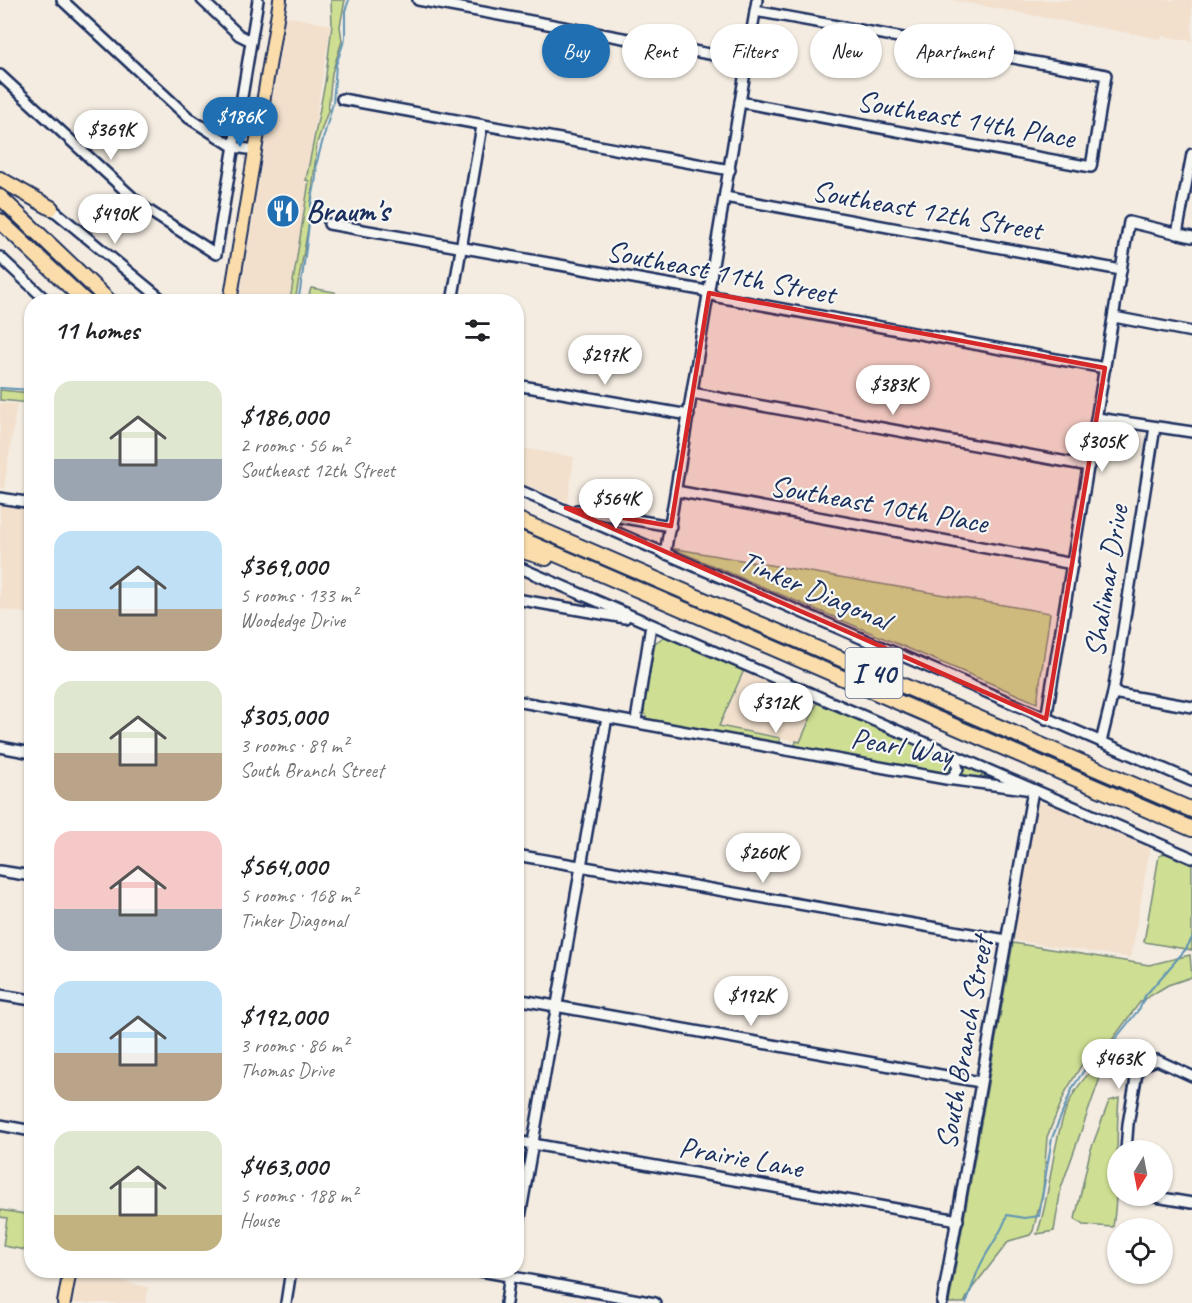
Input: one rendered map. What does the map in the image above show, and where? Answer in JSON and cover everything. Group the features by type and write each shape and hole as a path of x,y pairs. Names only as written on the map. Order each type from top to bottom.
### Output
{"highway":[{"path":"0,179 51,208"},
{"path":"0,197 102,294"},
{"path":"0,221 78,294"},
{"path":"524,514 556,536"},
{"name":"Tinker Diagonal","path":"524,522 1192,810"},
{"name":"I 40","path":"524,540 1192,829"},
{"path":"524,551 608,577"}],"main road":[{"path":"231,294 280,0"},
{"path":"64,1303 69,1278"}],"street":[{"path":"62,0 165,98 217,138 234,147 255,150"},
{"path":"202,0 239,35 251,41"},
{"path":"0,75 143,207 216,254 258,0"},
{"path":"753,24 757,0"},
{"path":"418,1 710,55"},
{"name":"Southeast 14th Place","path":"740,102 1091,167 1106,75 755,10"},
{"path":"665,554 744,78"},
{"path":"342,99 729,170"},
{"path":"453,294 482,126"},
{"path":"1177,234 1192,154"},
{"name":"Southeast 12th Street","path":"725,197 1121,270"},
{"path":"51,208 155,294"},
{"path":"1046,719 1129,222 1192,237"},
{"name":"Southeast 11th Street","path":"329,224 1105,368"},
{"path":"0,257 39,294"},
{"path":"1114,316 1192,332"},
{"path":"524,386 689,415"},
{"path":"692,393 1089,466"},
{"path":"1097,418 1192,432"},
{"name":"Shalimar Drive","path":"1101,742 1113,693 1155,427"},
{"name":"Southeast 10th Place","path":"676,491 1073,564"},
{"name":"Tinker Diagonal","path":"524,492 566,508 665,554 1192,781"},
{"path":"0,498 24,502"},
{"path":"566,508 670,526"},
{"path":"524,569 1192,858"},
{"path":"524,600 647,623"},
{"path":"636,721 647,623"},
{"path":"1113,693 1192,707"},
{"name":"Pearl Way","path":"524,702 946,779 1033,790"},
{"path":"524,1192 607,717"},
{"path":"0,747 24,752"},
{"path":"946,779 954,776 958,769 954,755"},
{"name":"South Branch Street","path":"942,1303 1033,790"},
{"path":"524,856 1006,940"},
{"path":"0,871 24,875"},
{"path":"0,995 24,999"},
{"path":"524,1000 980,1082"},
{"path":"1127,1140 1138,1066 1157,1060 1192,1076"},
{"path":"0,1125 24,1130"},
{"name":"Prairie Lane","path":"524,1142 958,1220"},
{"path":"1173,1200 1188,1203"},
{"path":"524,1277 655,1303"},
{"path":"286,1303 290,1278"},
{"path":"506,1303 509,1278"}],"highlighted area":[{"path":"709,293 1105,368 1046,719 566,508 671,526"}],"shaded area":[{"path":"950,0 1192,0 1192,41 1162,36 1161,39"},
{"path":"286,16 331,25 306,180 309,181 307,201 290,294 240,294"},
{"path":"0,403 17,404 4,489 0,488"},
{"path":"524,448 574,457 568,502 524,484"},
{"path":"0,503 24,508 24,613 0,609"},
{"path":"524,575 602,608 602,611 524,597"},
{"path":"744,670 817,703 800,742 718,726"},
{"path":"1037,802 1052,804 1150,848 1131,958 1012,940"},
{"path":"77,1278 106,1278 148,1287 146,1303 73,1303"}],"green space":[{"path":"331,0 345,0 340,26 342,41 332,73 328,111 317,143 309,223 296,294 291,294 309,181 306,180 325,83 332,25"},
{"path":"311,288 335,292 335,294 309,294"},
{"path":"0,390 24,392 24,402 0,400"},
{"path":"671,548 1050,613 1037,703"},
{"path":"665,636 744,670 719,726 780,738 780,744 647,720 643,709 655,643"},
{"path":"817,703 947,757 952,760 954,767 950,773 943,774 795,746 796,741 800,742"},
{"path":"963,765 1009,785 960,776"},
{"path":"1167,852 1192,865 1192,950 1144,942 1159,856"},
{"path":"1013,943 1149,965 1190,955 1192,977 1168,985 1140,1002 1112,1040 1082,1064 1066,1091 1047,1137 1043,1191 1033,1231 1030,1235 1009,1241 970,1291 964,1303 949,1303"},
{"path":"1099,1065 1101,1075 1061,1188 1054,1231 1037,1234 1062,1120 1071,1099 1083,1081"},
{"path":"1119,1098 1117,1140 1107,1140 1107,1206 1115,1206 1114,1218 1107,1218 1107,1227 1083,1225 1075,1219 1090,1152 1109,1101"},
{"path":"0,1210 24,1214 24,1250 3,1246 7,1218 0,1217"}],"waterway":[{"path":"299,294 316,181 316,165 333,103 336,65 345,38 345,11 349,0"},
{"path":"0,388 24,390"},
{"path":"966,1303 985,1256 1003,1227 1007,1215 1024,1218 1039,1216 1052,1138 1073,1087 1085,1069 1100,1058 1140,1008 1145,996 1186,949 1192,938"}],"place":[{"name":"Braum's","path":"283,211"}]}
